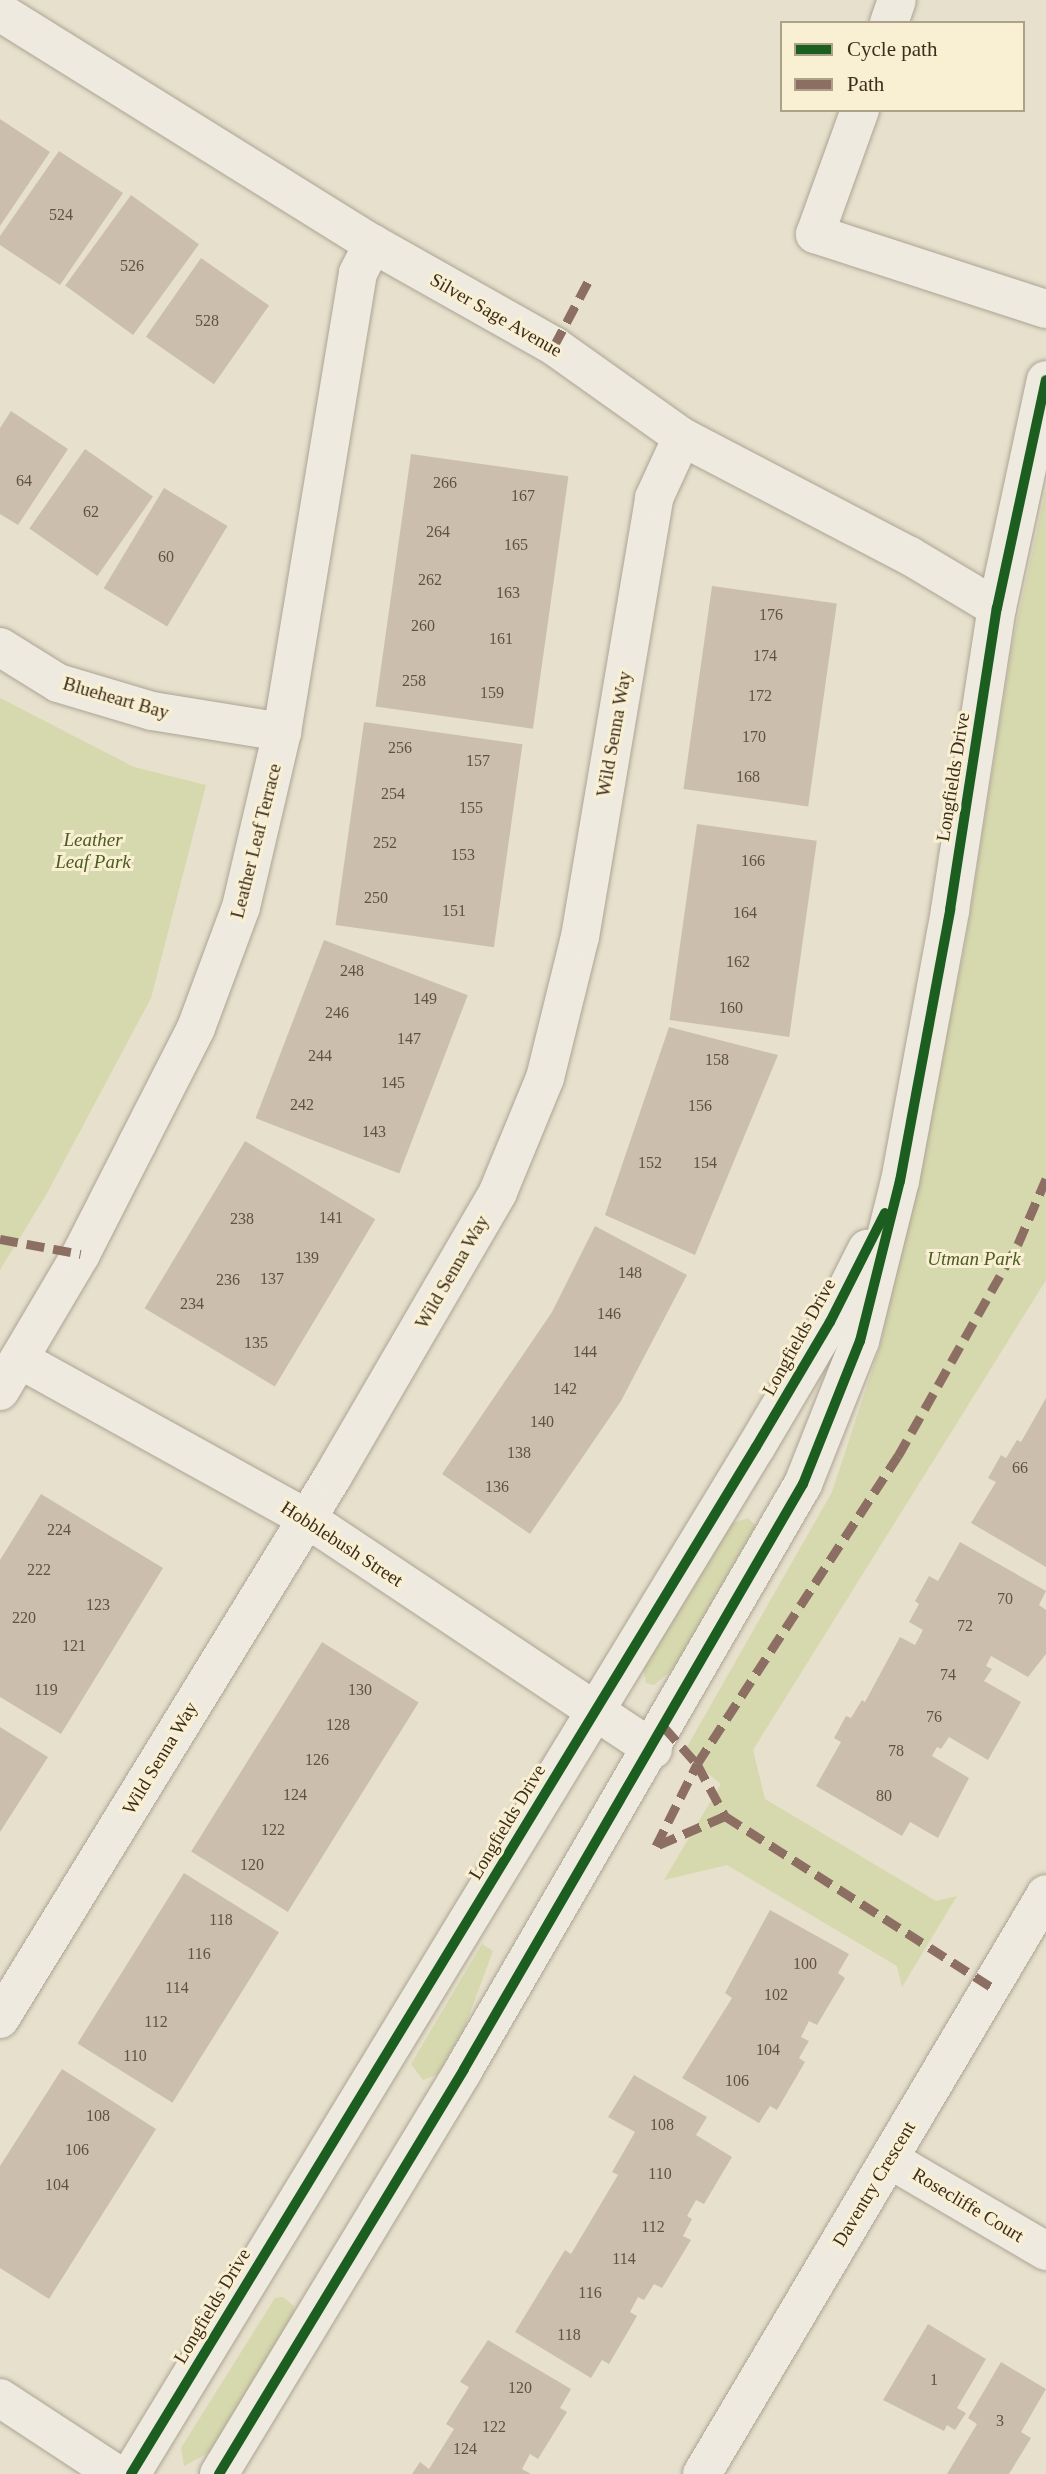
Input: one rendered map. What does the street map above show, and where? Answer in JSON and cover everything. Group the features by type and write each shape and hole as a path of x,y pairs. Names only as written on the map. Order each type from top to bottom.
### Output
{"street":[{"path":"890,21 897,0"},
{"name":"Silver Sage Avenue","path":"0,12 373,244 554,346 682,437 910,556 997,608"},
{"path":"859,112 816,234 1046,309"},
{"name":"Leather Leaf Terrace","path":"10,1375 81,1254 196,1028 241,907 282,732 358,274 373,244"},
{"name":"Longfields Drive","path":"219,2474 653,1749 803,1484 860,1341 900,1181 950,910 997,608 1046,380"},
{"name":"Wild Senna Way","path":"0,2019 306,1518 498,1192 545,1078 580,937 654,498 682,437"},
{"name":"Blueheart Bay","path":"0,647 58,682 140,708 282,732"},
{"name":"Longfields Drive","path":"131,2474 830,1322 900,1181"},
{"name":"Hobblebush Street","path":"10,1375 306,1518 653,1749"},
{"name":"Daventry Crescent","path":"702,2474 1046,1894"},
{"name":"Rosecliffe Court","path":"889,2159 1046,2251"},
{"path":"0,2398 116,2474"}],"green space":[{"name":"Utman Park","path":"1046,489 1046,1280 753,1750 765,1799 936,1901 957,1896 902,1987 897,1966 727,1865 664,1880 721,1784 683,1754 832,1492 880,1346 965,946 1012,645"},
{"name":"Leather Leaf Park","path":"0,698 134,767 206,785 151,998 46,1195 0,1270"},
{"path":"748,1518 758,1528 686,1658 654,1685 646,1683 643,1667 728,1525"},
{"path":"482,1944 493,1951 464,2029 438,2074 423,2080 411,2064"},
{"path":"283,2297 294,2306 294,2318 210,2452 184,2466 181,2448 275,2298"}],"building":[{"path":"0,119 50,152 0,226"},
{"path":"59,151 123,193 60,285 0,245 0,236"},
{"path":"131,195 199,244 133,335 65,286"},
{"path":"201,258 269,306 214,384 146,337"},
{"path":"11,411 68,449 18,525 0,514 0,428"},
{"path":"85,449 153,497 97,576 29,528"},
{"path":"411,454 568,476 533,729 376,707"},
{"path":"164,488 227,526 167,626 104,588"},
{"path":"712,586 837,604 808,807 683,789"},
{"path":"364,722 522,744 494,947 335,925"},
{"path":"697,824 817,841 789,1037 669,1020"},
{"path":"324,940 468,995 399,1174 256,1118"},
{"path":"669,1027 778,1055 695,1255 605,1215"},
{"path":"245,1141 375,1219 275,1386 145,1308"},
{"path":"595,1226 687,1275 621,1401 530,1534 442,1474 552,1312"},
{"path":"1046,1398 1046,1567 971,1523 996,1482 988,1478 1001,1455 1006,1458 1017,1440 1021,1442"},
{"path":"41,1494 163,1568 61,1734 0,1697 0,1560"},
{"path":"960,1542 1046,1591 1039,1605 1046,1610 1046,1654 1028,1677 991,1656 986,1666 992,1669 984,1681 1021,1702 988,1760 949,1737 941,1749 937,1747 932,1756 969,1778 938,1838 910,1822 902,1836 816,1786 841,1742 834,1738 846,1716 851,1718 862,1700 865,1702 900,1637 915,1645 923,1630 909,1622 919,1604 915,1601 929,1576 938,1581"},
{"path":"322,1642 419,1702 288,1912 191,1851"},
{"path":"0,1727 48,1757 0,1832"},
{"path":"184,1873 279,1932 172,2103 77,2043"},
{"path":"770,1910 849,1954 838,1973 845,1978 817,2025 809,2021 801,2037 809,2041 799,2058 805,2062 777,2110 770,2106 759,2123 682,2078 732,1998 725,1993"},
{"path":"62,2069 156,2129 49,2299 0,2268 0,2166"},
{"path":"634,2075 707,2117 696,2135 732,2157 704,2204 696,2200 687,2216 692,2219 683,2236 691,2240 662,2288 654,2284 644,2300 638,2297 630,2312 637,2316 609,2364 602,2360 591,2378 515,2332 565,2250 571,2254 618,2175 612,2172 635,2132 608,2117"},
{"path":"928,2324 986,2359 957,2408 966,2413 955,2430 947,2425 944,2431 883,2400"},
{"path":"488,2340 571,2389 560,2408 567,2412 538,2459 530,2454 522,2469 531,2474 412,2474 420,2462 429,2469 454,2429 446,2424 469,2387 460,2382"},
{"path":"1001,2362 1046,2389 1021,2432 1031,2438 1009,2474 947,2474 977,2424 968,2418"}],"marked path":[{"path":"554,346 591,276"},
{"path":"664,1727 697,1764 898,1456 1018,1244 1046,1179"},
{"path":"0,1239 81,1254"},
{"path":"725,1816 656,1846 697,1764 725,1816 991,1987"}],"cycle path":[{"path":"219,2474 464,2069 803,1484 860,1341 900,1181 950,910 997,608 1046,380"},
{"path":"131,2474 756,1447 830,1322 885,1213"}]}
